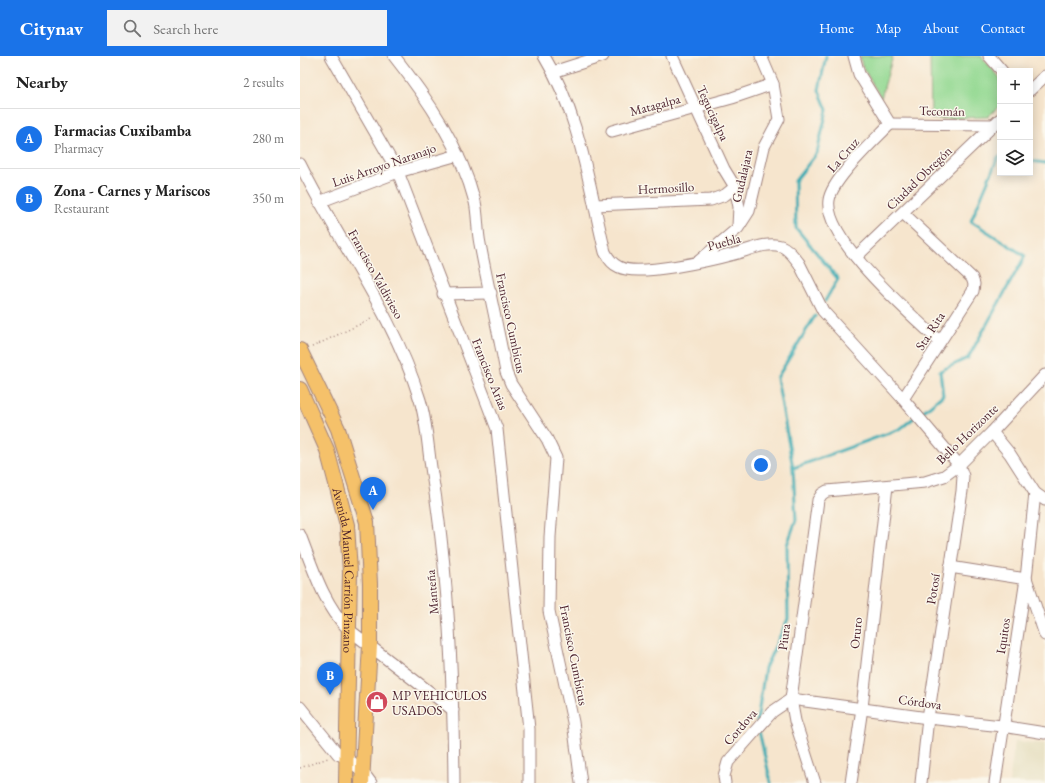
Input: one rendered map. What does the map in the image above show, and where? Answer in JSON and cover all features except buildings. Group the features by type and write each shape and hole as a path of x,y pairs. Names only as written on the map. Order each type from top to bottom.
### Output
{"main road":[{"name":"Avenida Manuel Carrión Pinzano","path":"300,352 338,429 367,522 370,584 370,645 362,777"},
{"name":"Avenida Manuel Carrión Pinzano","path":"300,389 327,450 347,525 350,572 343,756 346,783"}],"street":[{"name":"Francisco Arias","path":"330,56 398,172 424,238 443,294 497,429 529,729 529,783"},
{"name":"Francisco Cumbicus","path":"394,56 415,83 430,106 458,155 475,202 479,242 491,293 506,372 511,384 547,439 556,458 550,537 549,611 574,722 581,783"},
{"name":"Puebla","path":"544,56 553,72 579,138 605,252 608,259 618,267 638,269 696,264 766,246 781,246 787,250 799,263 824,311 904,399 959,465"},
{"path":"553,72 603,56"},
{"name":"Tegucigalpa","path":"672,56 724,169 735,187 739,207 738,228"},
{"name":"Gudalajara","path":"696,264 738,228 752,204 762,152 779,119 773,84 761,56"},
{"path":"854,56 859,74 890,124"},
{"path":"989,56 999,68"},
{"path":"1033,87 1045,76"},
{"name":"Matagalpa","path":"612,131 696,108 773,84"},
{"name":"Tecomán","path":"890,124 997,122"},
{"name":"Ciudad Obregón","path":"856,257 997,122"},
{"name":"La Cruz","path":"890,124 840,177 829,200 830,210 843,242 897,300 940,341"},
{"name":"Luis Arroyo Naranajo","path":"319,202 398,172 458,155"},
{"name":"Francisco Valdivieso","path":"300,164 319,202 384,313 420,401"},
{"name":"Hermosillo","path":"595,206 711,200 725,195 735,187"},
{"name":"Sta. Rita","path":"903,213 972,278 974,284 973,291 904,399"},
{"path":"443,294 491,293"},
{"name":"Bello Horizonte","path":"822,494 827,491 926,482 944,476 959,465 992,432 1045,375"},
{"name":"Manteña","path":"420,401 442,533 450,641 454,783"},
{"path":"992,432 1010,454 1035,493 1045,500"},
{"name":"Potosí","path":"921,783 928,718 962,491 963,476 959,465"},
{"name":"Oruro","path":"851,783 862,708 887,486"},
{"name":"Iquitos","path":"995,783 1002,726 1026,579 1035,493"},
{"name":"Piura","path":"815,783 795,721 791,699 818,500 822,494"},
{"path":"300,535 323,595 338,619 348,629 453,710"},
{"path":"950,567 1026,579 1045,635"},
{"name":"Córdova","path":"791,699 928,718 1002,726 1045,733"},
{"name":"Cordova","path":"725,783 724,776 728,762 772,712 791,699"},
{"path":"300,707 362,777 371,783"}],"path":[{"path":"300,352 384,313"},
{"path":"300,768 343,756"}],"shaded area":[{"path":"1015,741 1045,744 1045,783 1009,783"}],"green space":[{"path":"860,56 893,56 881,98 862,66"},
{"path":"930,56 981,56 997,75 997,108 988,117 931,119"}],"waterway":[{"path":"825,301 838,279 796,228 795,181 817,153 827,110 819,90 826,56"},
{"path":"920,414 943,395 940,371 968,358 1025,256 971,221 997,159"},
{"path":"1033,161 1045,163"},
{"path":"757,722 765,668 788,619 787,545 796,520 793,468 777,378 815,316"},
{"path":"793,468 900,429 915,417"},
{"path":"759,731 771,783"}],"place":[{"name":"Farmacias Cuxibamba","path":"373,510"},
{"name":"Zona - Carnes y Mariscos","path":"330,695"},
{"name":"MP VEHICULOS USADOS","path":"377,702"}]}
